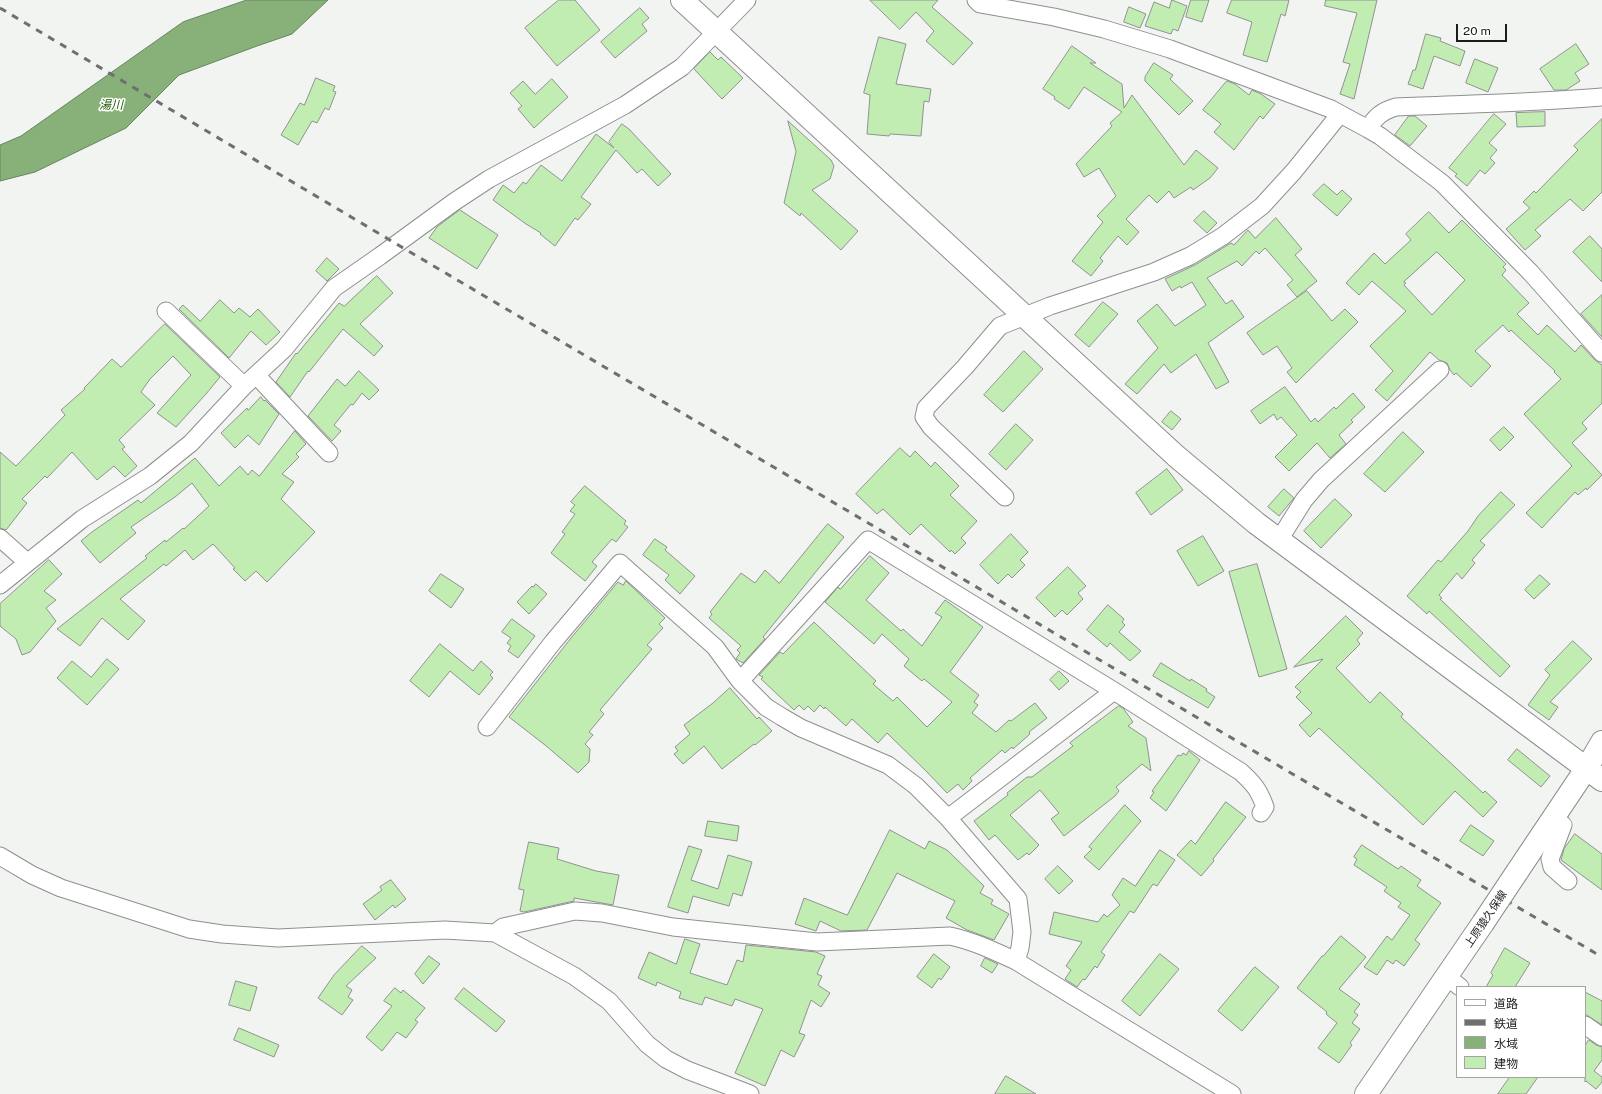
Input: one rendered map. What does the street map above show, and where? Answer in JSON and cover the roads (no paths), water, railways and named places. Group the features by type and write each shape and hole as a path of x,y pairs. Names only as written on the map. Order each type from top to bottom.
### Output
{"street":[{"path":"682,0 1176,456 1224,497 1279,540 1594,775"},
{"path":"0,585 82,519 150,476 191,443 250,381 284,350 334,288 454,202 489,180 625,105 682,67 747,0"},
{"path":"976,0 980,4 1054,17 1157,44 1331,109 1368,129 1380,136 1442,183 1532,273 1602,353"},
{"path":"1368,129 1374,119 1384,111 1396,108 1492,102 1562,101 1602,98"},
{"path":"1005,496 931,427 924,417 926,408 965,367 1000,326 1154,272 1190,256 1223,236 1262,206 1340,114"},
{"path":"166,311 250,381 329,453"},
{"path":"1279,540 1304,500 1321,480 1440,370"},
{"path":"0,538 27,562"},
{"path":"740,681 868,540 1114,691 1241,772 1253,782 1259,792 1265,807 1261,812"},
{"path":"487,727 553,642 620,563 715,647 740,681 766,707 802,728 888,766 916,786 948,818 1018,898 1022,932 1020,948 1016,961"},
{"path":"948,818 1114,691"},
{"name":"上原猿久保線","path":"1366,1094 1453,982 1483,923 1553,818 1594,775 1602,742"},
{"path":"1553,818 1563,825 1550,860 1552,867 1568,881"},
{"path":"0,856 32,875 61,888 189,929 222,934 278,938 445,930 495,933 574,976 609,1001 647,1044 666,1058 687,1070 750,1094"},
{"path":"495,933 503,927 575,911 602,914 673,927 817,942 950,936 971,941 1016,961 1232,1094"},
{"path":"1586,1026 1602,1037"}],"water":[{"name":"湯川","path":"247,0 328,0 292,34 179,75 126,128 35,172 0,181 0,145 21,136 183,22"}],"railway":[{"path":"0,8 1602,957"}]}
